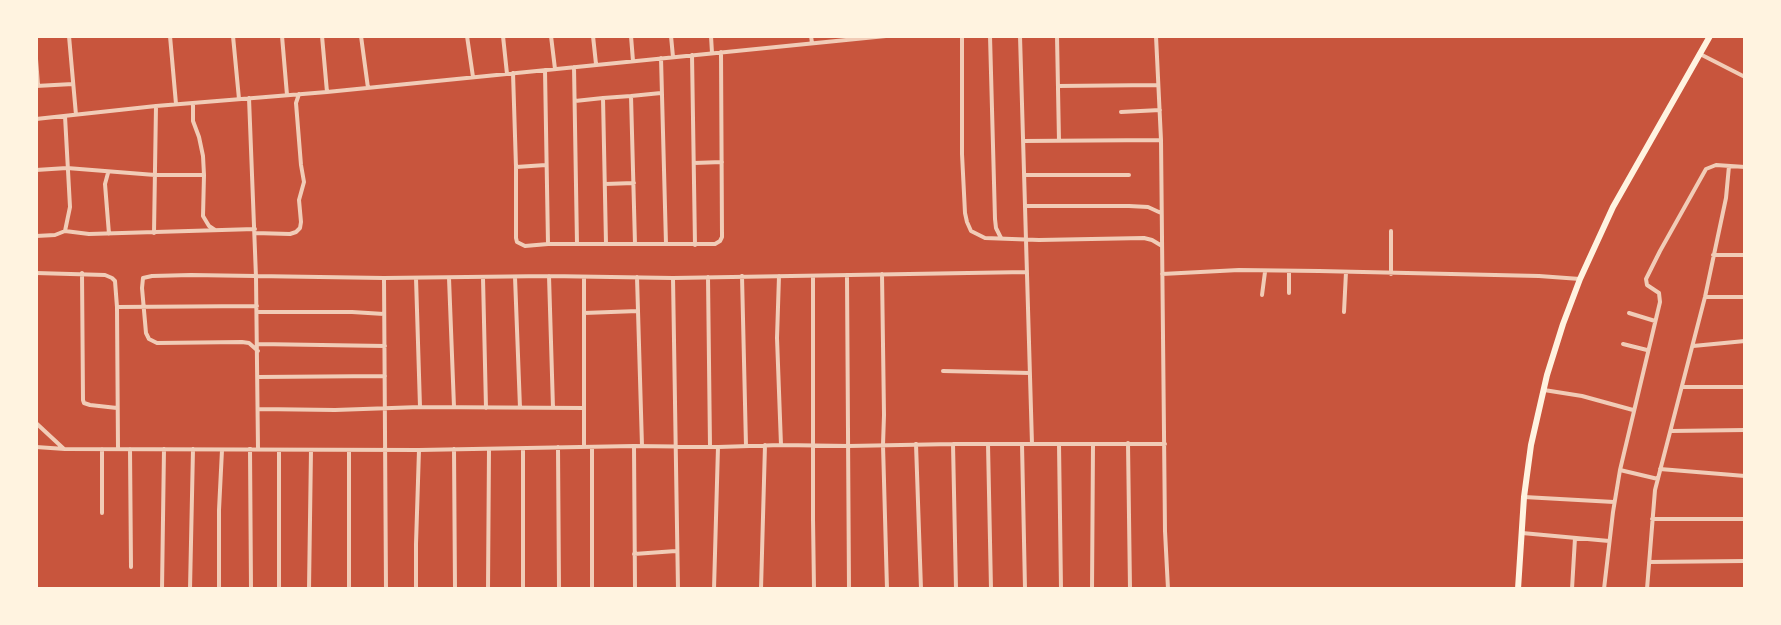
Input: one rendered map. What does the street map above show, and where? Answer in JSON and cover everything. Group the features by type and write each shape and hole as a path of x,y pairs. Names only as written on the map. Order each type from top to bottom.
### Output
{"main road":[{"path":"1518,589 1524,497 1531,445 1543,390 1563,324 1580,279 1613,207 1710,36"}],"street":[{"path":"69,36 76,115"},
{"path":"170,36 176,104"},
{"path":"233,36 239,99"},
{"path":"282,36 287,95"},
{"path":"322,36 327,92"},
{"path":"361,36 368,88"},
{"path":"467,36 473,77"},
{"path":"503,36 510,73 516,167 516,238 525,246 548,244 695,245 715,244 720,241 722,237 721,52"},
{"path":"551,36 555,69"},
{"path":"593,36 596,64"},
{"path":"631,36 633,61"},
{"path":"671,36 674,57"},
{"path":"711,36 712,53"},
{"path":"811,36 812,43"},
{"path":"36,119 176,104 368,88 845,38 886,36"},
{"path":"962,36 962,154 967,222 971,231 985,238 1001,239 1144,238 1162,246"},
{"path":"990,36 995,219 1001,239"},
{"path":"1020,36 1032,444"},
{"path":"1058,36 1059,141"},
{"path":"1156,36 1161,140 1165,531 1168,589"},
{"path":"1700,54 1745,77"},
{"path":"692,55 695,245"},
{"path":"661,58 666,244"},
{"path":"36,59 37,86 74,84"},
{"path":"574,67 577,244"},
{"path":"545,70 548,244"},
{"path":"1058,86 1157,85"},
{"path":"575,101 661,93"},
{"path":"36,236 55,235 65,231 82,234 255,231 290,234 296,232 301,222 299,200 304,182 296,113 299,94"},
{"path":"631,96 635,244"},
{"path":"249,98 258,344 258,449"},
{"path":"603,98 606,244"},
{"path":"193,103 193,121 203,156 203,216 209,226 217,231"},
{"path":"154,233 156,106"},
{"path":"1121,111 1160,110"},
{"path":"65,116 70,207 65,231"},
{"path":"1023,141 1161,140"},
{"path":"694,163 722,162"},
{"path":"516,167 546,165"},
{"path":"1604,589 1620,470 1660,295 1647,285 1647,276 1706,169 1716,165 1745,167"},
{"path":"1647,589 1655,490 1706,297 1726,198 1729,166"},
{"path":"36,170 67,168 108,173 204,175"},
{"path":"108,173 105,184 109,234"},
{"path":"1024,175 1129,175"},
{"path":"605,184 634,183"},
{"path":"1025,206 1148,207 1161,213"},
{"path":"1391,231 1391,274"},
{"path":"1713,255 1745,255"},
{"path":"1162,274 1239,270 1499,275 1580,279"},
{"path":"1262,295 1265,271"},
{"path":"1289,271 1289,293"},
{"path":"258,351 249,343 242,342 153,342 147,338 142,282 146,276 233,274 256,277 673,278 1027,272"},
{"path":"1344,312 1346,272"},
{"path":"36,273 105,275 115,282 118,449"},
{"path":"82,273 83,400 90,405 117,408"},
{"path":"882,274 887,589"},
{"path":"847,275 849,589"},
{"path":"549,276 553,408"},
{"path":"708,276 710,447"},
{"path":"742,276 746,446"},
{"path":"778,276 777,338 781,445"},
{"path":"813,276 814,589"},
{"path":"515,277 520,408"},
{"path":"584,277 584,447"},
{"path":"637,277 642,446"},
{"path":"384,278 386,589"},
{"path":"416,278 420,407"},
{"path":"449,278 454,408"},
{"path":"483,278 486,408"},
{"path":"673,278 678,589"},
{"path":"1706,297 1745,297"},
{"path":"117,307 384,314"},
{"path":"584,313 638,311"},
{"path":"1629,313 1655,321"},
{"path":"1693,346 1745,341"},
{"path":"258,344 385,346"},
{"path":"1623,344 1647,350"},
{"path":"943,372 1030,373"},
{"path":"258,377 385,376"},
{"path":"1682,387 1745,387"},
{"path":"1543,390 1582,396 1634,410"},
{"path":"259,409 584,408"},
{"path":"36,423 65,449"},
{"path":"1671,431 1745,430"},
{"path":"1128,443 1130,589"},
{"path":"916,444 921,589"},
{"path":"953,444 956,589"},
{"path":"988,444 991,589"},
{"path":"1022,444 1025,589"},
{"path":"1059,444 1061,589"},
{"path":"1092,589 1093,444"},
{"path":"36,447 419,450 634,446 1165,444"},
{"path":"761,589 765,445"},
{"path":"634,446 635,589"},
{"path":"558,447 559,589"},
{"path":"592,447 592,589"},
{"path":"714,589 718,447"},
{"path":"102,449 102,513"},
{"path":"130,449 131,567"},
{"path":"162,589 164,449"},
{"path":"190,589 193,449"},
{"path":"454,449 455,589"},
{"path":"488,589 489,449"},
{"path":"523,449 523,589"},
{"path":"219,589 222,450"},
{"path":"250,450 250,589"},
{"path":"279,450 279,589"},
{"path":"309,589 311,450"},
{"path":"349,450 349,589"},
{"path":"416,589 419,450"},
{"path":"1660,469 1745,476"},
{"path":"1620,470 1658,479"},
{"path":"1524,497 1614,502"},
{"path":"1652,519 1745,519"},
{"path":"1522,533 1609,541"},
{"path":"1572,589 1575,538"},
{"path":"634,554 676,550"},
{"path":"1649,562 1745,561"}]}
